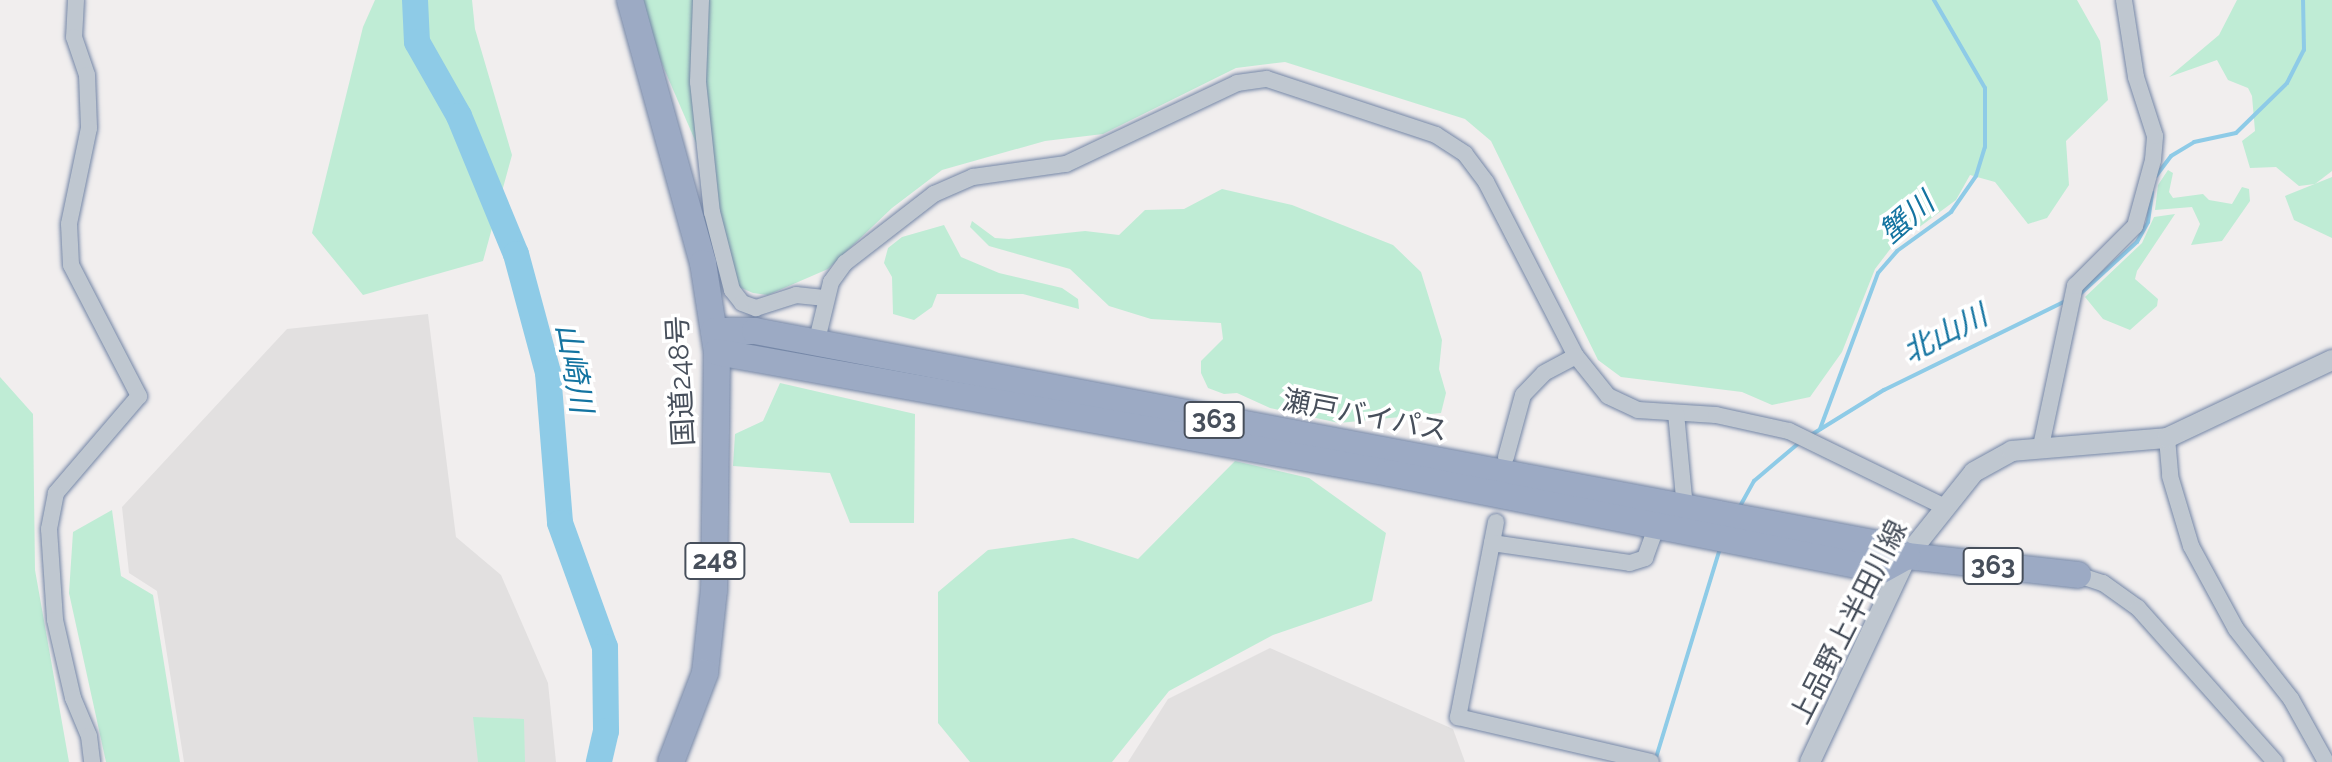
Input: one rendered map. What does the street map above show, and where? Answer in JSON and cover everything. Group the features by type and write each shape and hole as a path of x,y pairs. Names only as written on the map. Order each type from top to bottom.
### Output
{"highway":[{"name":"国道248号","path":"630,0 703,263 716,342 714,590 705,673 671,762"},
{"name":"瀬戸バイパス","path":"716,342 755,331 1888,546 1907,556 2078,575"},
{"name":"瀬戸バイパス","path":"716,342 1739,545 1882,570 1907,556"}],"street":[{"path":"76,0 74,37 87,75 89,128 69,224 71,265 139,396 56,493 49,529 55,620 73,698 89,736 92,762"},
{"path":"701,0 698,82 712,212 732,290 742,303 756,308 796,295 826,298"},
{"path":"2041,446 2073,307 2075,286 2135,226 2153,160 2155,136 2136,77 2124,0"},
{"path":"816,344 826,298 845,263 953,183 1066,164 1237,83 1267,79 1436,135 1465,154 1486,182 1576,356 1597,386 1622,405 1740,419 1789,431 1943,506"},
{"path":"1506,457 1523,395 1544,373 1576,356"},
{"name":"上品野上半田川線","path":"1810,762 1907,556 1943,506 1989,462 2012,451 2041,446 2167,438 2332,360"},
{"path":"1676,413 1685,509"},
{"path":"2167,438 2170,476 2191,546 2230,618 2291,699 2326,762"},
{"path":"1496,522 1458,717 1651,762"},
{"path":"1492,543 1630,563 1645,558 1656,528"},
{"path":"2078,575 2103,583 2138,608 2275,762"}],"shaded area":[{"path":"428,314 456,537 501,575 548,683 556,762 184,762 157,591 129,573 122,507 287,329"},
{"path":"1270,648 1453,729 1465,762 1128,762 1168,699"}],"green space":[{"path":"375,0 472,0 475,29 512,155 483,261 363,295 312,233 363,27"},
{"path":"643,0 698,0 697,145 656,50"},
{"path":"704,0 2077,0 2100,41 2108,100 2066,141 2069,185 2047,218 2028,224 1995,182 1970,175 1956,200 1891,248 1875,269 1842,352 1810,397 1772,405 1742,392 1621,377 1598,360 1491,141 1465,119 1285,62 1236,68 1103,134 1045,141 942,170 892,208 828,269 768,295 753,293 739,287 715,212 701,86"},
{"path":"2237,0 2332,0 2332,171 2315,184 2299,186 2276,167 2250,168 2242,141 2255,131 2252,96 2248,88 2228,80 2217,60 2169,77 2219,35"},
{"path":"2168,170 2173,173 2169,192 2173,198 2203,194 2209,200 2232,204 2242,187 2249,189 2250,201 2222,241 2191,245 2200,224 2192,207 2155,210 2158,185"},
{"path":"2332,177 2332,238 2294,220 2285,196"},
{"path":"1222,189 1292,205 1393,245 1421,272 1442,340 1439,369 1446,393 1441,413 1339,423 1270,408 1237,393 1224,394 1208,388 1201,373 1201,361 1223,339 1221,323 1151,319 1109,306 1070,269 989,246 970,227 972,221 995,238 1009,239 1085,231 1119,235 1145,210 1184,209"},
{"path":"2175,214 2137,271 2135,279 2158,299 2157,306 2130,330 2103,319 2085,297 2142,243 2154,217"},
{"path":"944,225 961,257 999,273 1062,288 1078,299 1079,309 1023,294 937,294 932,307 914,320 893,314 892,277 884,263 888,248 902,237"},
{"path":"0,377 33,414 35,570 69,762 0,762"},
{"path":"780,383 915,414 914,523 850,523 830,473 733,466 735,434 763,421"},
{"path":"1235,461 1309,478 1386,533 1372,601 1273,635 1169,691 1112,762 970,762 938,723 938,592 988,550 1073,538 1138,559"},
{"path":"112,510 121,576 153,595 180,762 106,762 69,593 73,532"},
{"path":"473,717 524,719 525,762 478,762"}],"waterway":[{"name":"山崎川","path":"415,0 417,42 459,116 516,254 548,373 560,523 605,647 606,731 599,762"},
{"name":"蟹川","path":"1820,429 1878,273 1897,251 1951,212 1976,176 1985,147 1985,88 1934,0"},
{"name":"北山川","path":"2156,176 2171,156 2194,142 2236,133 2287,83 2304,50 2303,0"},
{"name":"北山川","path":"2080,294 2137,242 2148,222 2152,192"},
{"name":"北山川","path":"1811,435 1884,390 2068,300"},
{"name":"北山川","path":"1739,508 1754,481 1800,442"},
{"name":"北山川","path":"1655,761 1720,548"}]}
